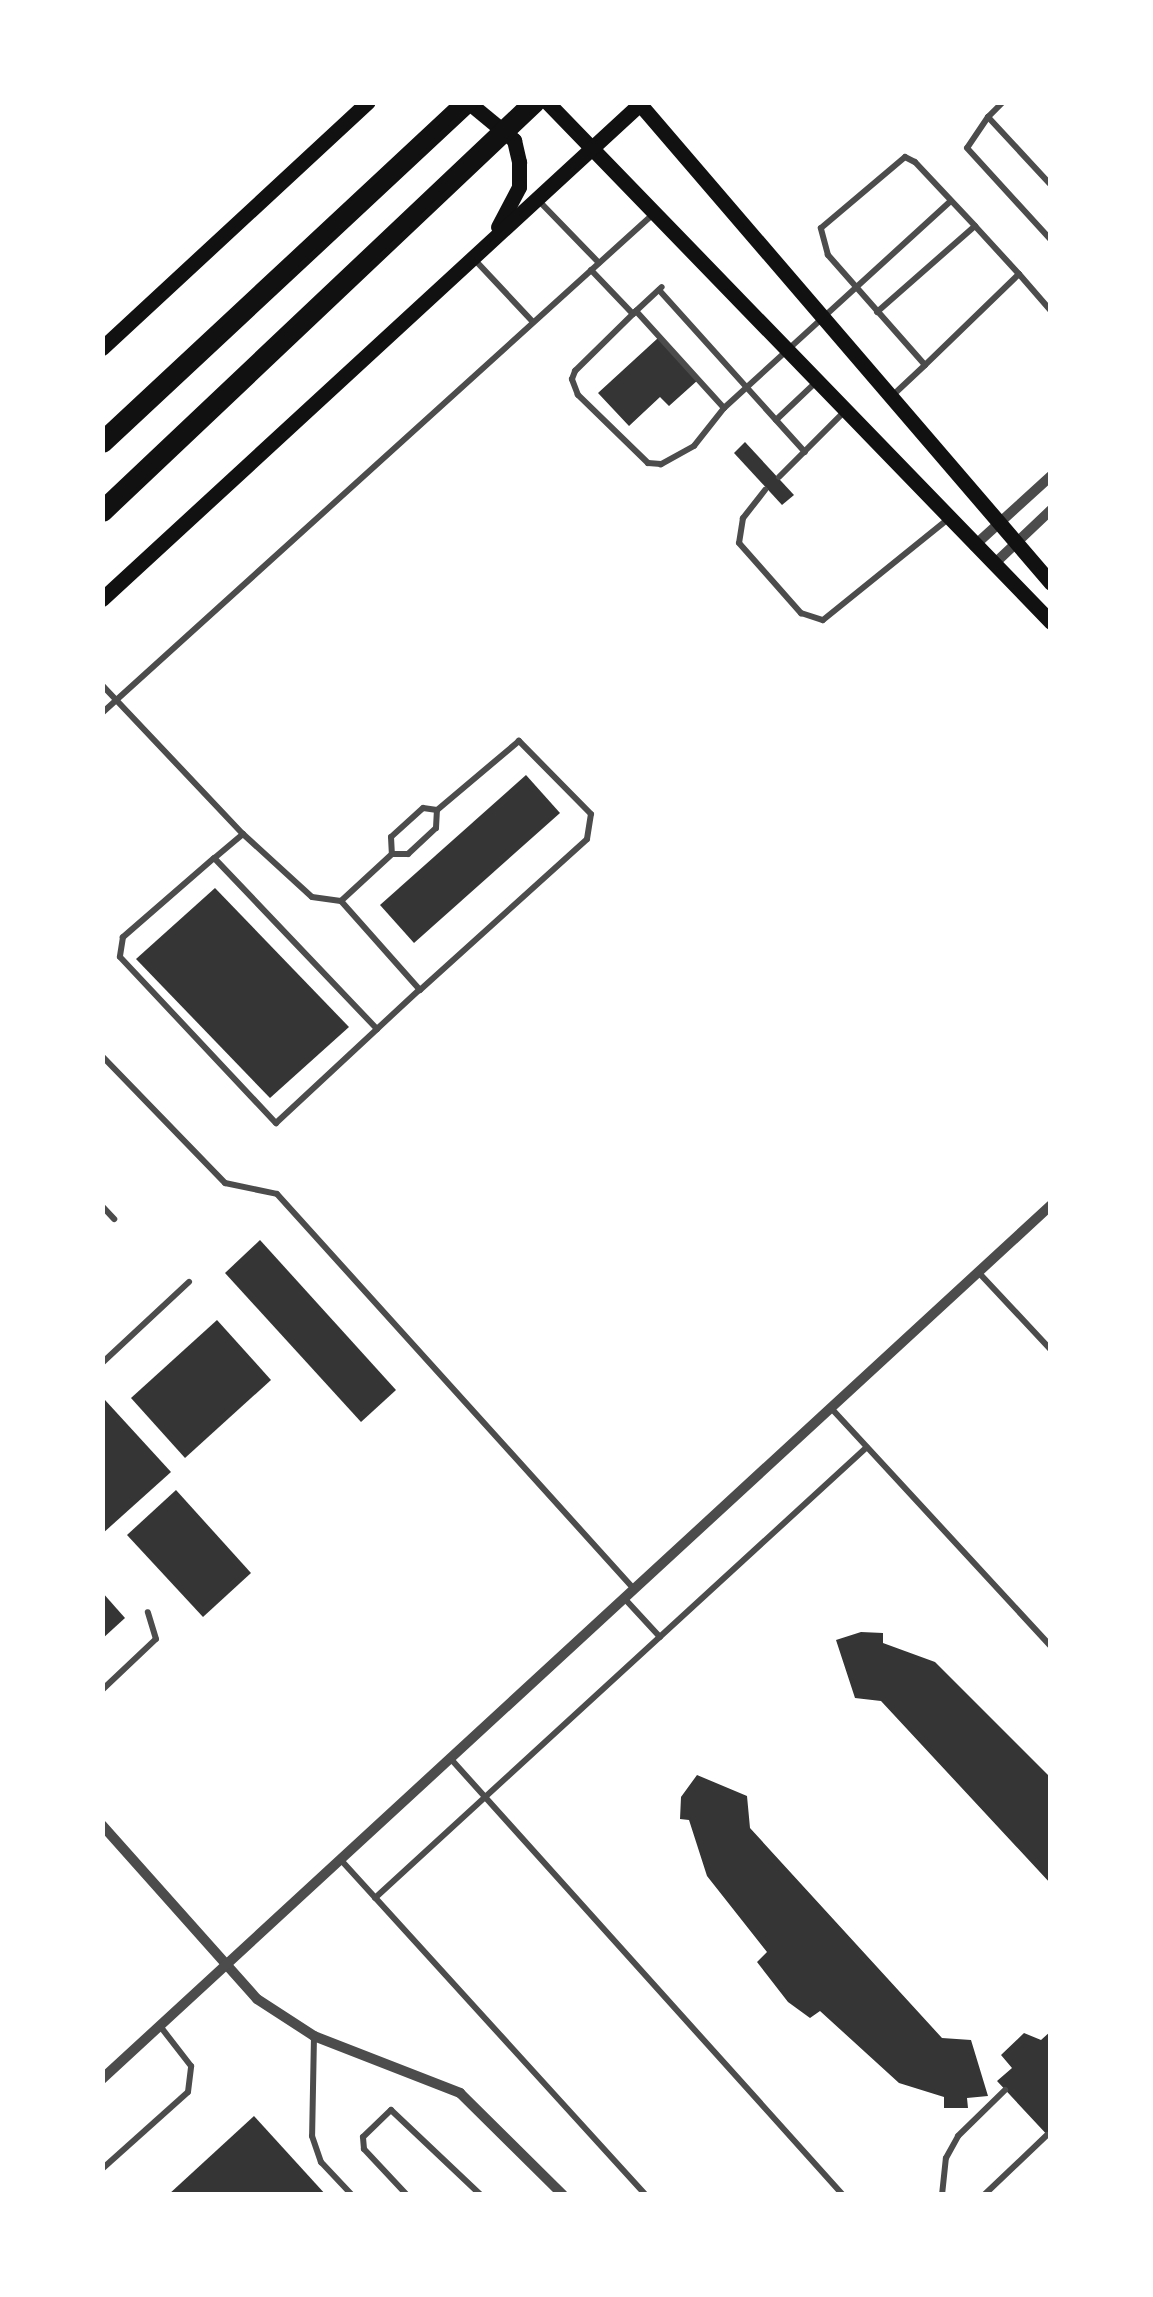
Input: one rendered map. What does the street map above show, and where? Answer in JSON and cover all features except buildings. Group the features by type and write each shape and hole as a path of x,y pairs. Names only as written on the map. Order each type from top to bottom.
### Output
{"highway":[{"path":"102,442 467,102"},
{"path":"102,511 534,102"}],"main road":[{"path":"102,348 368,102"},
{"path":"467,102 514,140 519,162 519,187 491,240"},
{"path":"547,102 651,216 1051,622"},
{"path":"102,599 640,103 1051,583"}],"street":[{"path":"974,546 1051,476"},
{"path":"993,565 1051,510"},
{"path":"102,2079 1051,1205"},
{"path":"102,1826 257,1999 314,2036 460,2093 562,2195"}],"lane":[{"path":"1003,102 967,148 1051,239"},
{"path":"988,117 1051,185"},
{"path":"925,365 819,243 821,228 893,160 915,162 1051,311"},
{"path":"537,199 598,263"},
{"path":"805,452 748,383 660,289 572,379 578,395 648,463 676,460 748,383 782,350 951,201"},
{"path":"102,713 651,216"},
{"path":"877,312 975,226"},
{"path":"472,257 533,322"},
{"path":"591,270 724,408"},
{"path":"890,397 1019,274"},
{"path":"776,420 815,383"},
{"path":"779,477 844,412"},
{"path":"765,490 743,518 739,543 801,613 823,620 949,519"},
{"path":"102,685 243,834 312,897 340,901 420,990"},
{"path":"243,834 118,946 134,975 275,1123 587,839 591,814 519,741 436,811 436,829 409,854 392,854 340,901"},
{"path":"392,854 392,837 423,808 436,811"},
{"path":"214,858 377,1028"},
{"path":"102,1056 225,1184 277,1194 629,1594 660,1637"},
{"path":"102,1206 114,1219"},
{"path":"978,1272 1051,1350"},
{"path":"102,1363 189,1282"},
{"path":"831,1408 1051,1646"},
{"path":"375,1898 868,1448"},
{"path":"102,1690 156,1639 148,1612"},
{"path":"450,1758 843,2195"},
{"path":"340,1859 646,2195"},
{"path":"102,2169 188,2092 191,2066 160,2026"},
{"path":"314,2036 312,2136 321,2162 352,2195"},
{"path":"942,2195 946,2158 958,2136 1005,2090"},
{"path":"407,2195 364,2149 362,2137 391,2110 404,2114 481,2195"},
{"path":"984,2195 1047,2135"}]}
